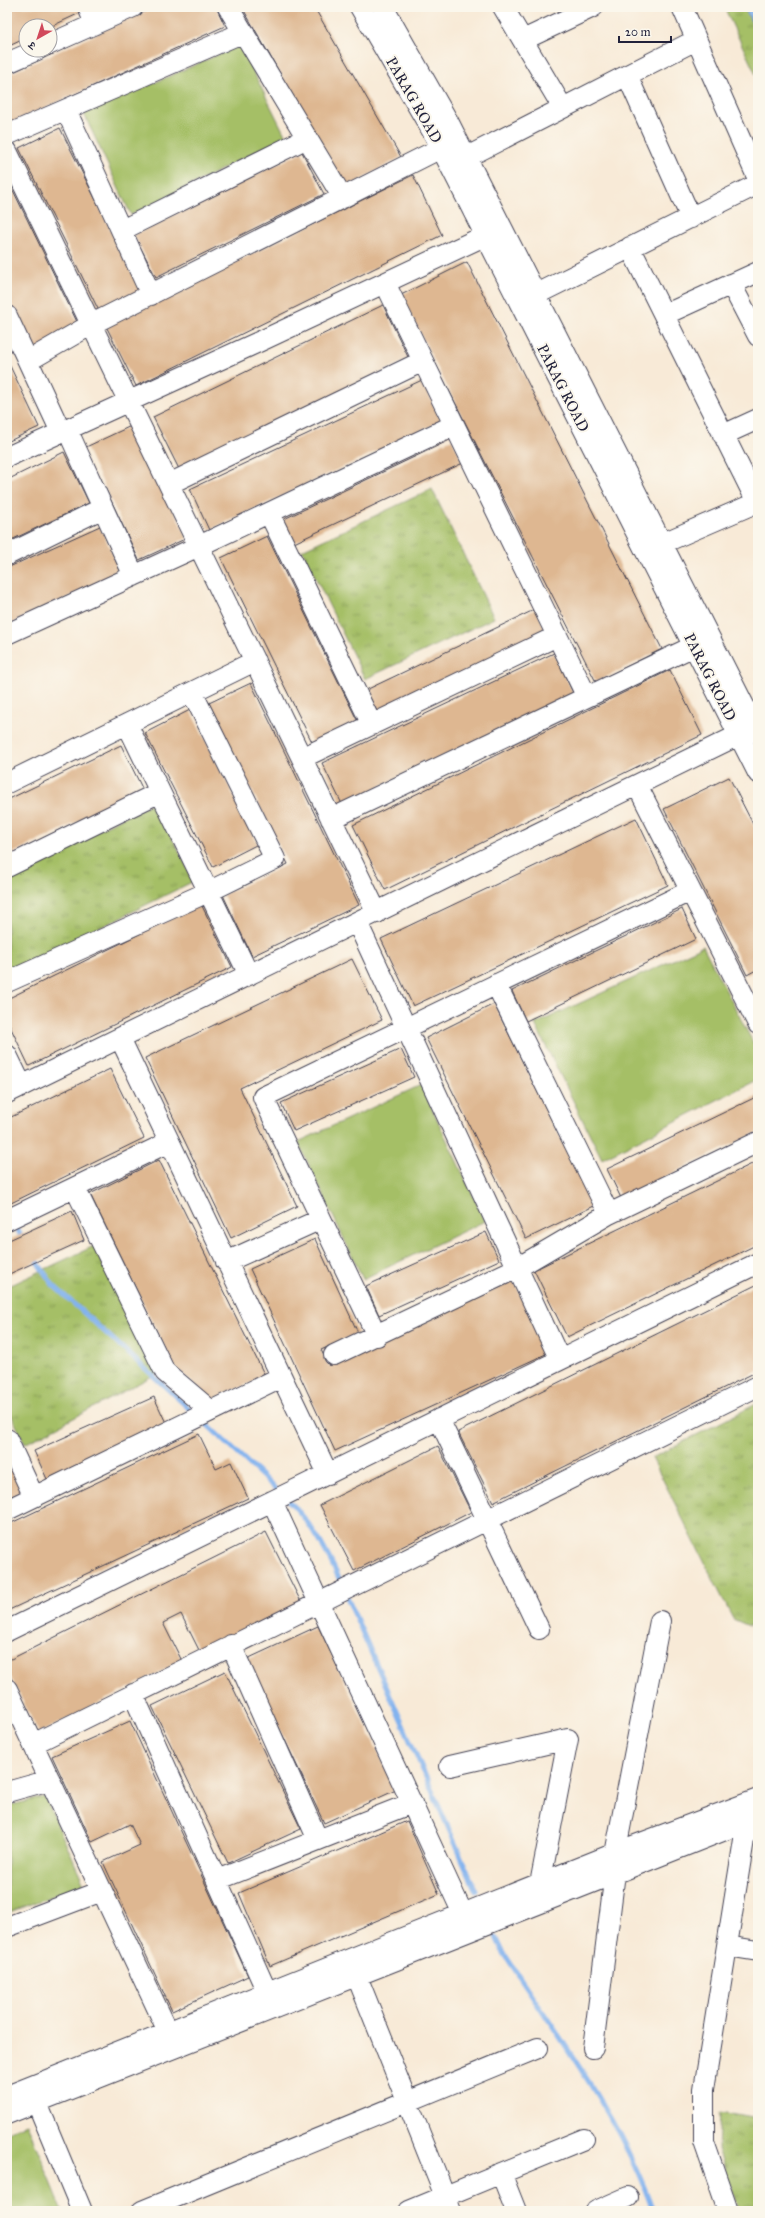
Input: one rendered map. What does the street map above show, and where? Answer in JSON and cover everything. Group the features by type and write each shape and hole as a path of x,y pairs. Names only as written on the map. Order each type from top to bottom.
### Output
{"street":[{"path":"58,39 91,16 132,7"},
{"path":"228,7 343,198"},
{"name":"PARAG ROAD","path":"360,7 441,148 494,231 537,294 663,543 751,732 758,773"},
{"name":"PARAG ROAD","path":"383,7 449,123 466,157 494,231 694,646 751,732"},
{"path":"503,7 563,108"},
{"path":"523,40 593,7"},
{"path":"682,7 758,179"},
{"path":"7,136 244,32"},
{"path":"466,157 696,40"},
{"path":"7,63 19,58"},
{"path":"627,75 690,218"},
{"path":"66,110 151,294"},
{"path":"122,230 307,138"},
{"path":"19,353 92,324 441,148"},
{"path":"7,151 377,913"},
{"path":"537,294 758,184"},
{"path":"7,457 385,283 494,231"},
{"path":"630,248 757,502 663,543"},
{"path":"664,315 758,272"},
{"path":"385,283 587,698"},
{"path":"731,284 758,336"},
{"path":"7,316 19,353 64,431 103,508 134,576"},
{"path":"170,484 423,361"},
{"path":"723,435 758,419"},
{"path":"7,634 199,546 454,425"},
{"path":"7,555 103,508"},
{"path":"269,513 372,725"},
{"path":"302,758 557,636"},
{"path":"331,820 694,646"},
{"path":"7,783 255,661"},
{"path":"7,982 208,892 276,859 192,692"},
{"path":"127,724 249,975"},
{"path":"7,1055 14,1090 637,785 751,732"},
{"path":"637,785 690,890 751,991 758,1024"},
{"path":"7,867 160,792"},
{"path":"377,1336 263,1097 690,890"},
{"path":"357,922 560,1360"},
{"path":"496,984 609,1214"},
{"path":"120,1038 328,1474"},
{"path":"14,1217 169,1142"},
{"path":"334,1355 377,1336 517,1268 609,1214 758,1142"},
{"path":"75,1188 166,1372 208,1413"},
{"path":"226,1262 321,1219"},
{"path":"7,1631 758,1263"},
{"path":"7,1510 281,1377"},
{"path":"33,1744 758,1386"},
{"path":"439,1419 539,1629"},
{"path":"7,1439 34,1497"},
{"path":"281,1497 326,1598 412,1803 463,1914"},
{"path":"593,2048 615,1864 660,1621"},
{"path":"231,1645 318,1840"},
{"path":"7,1690 172,2040"},
{"path":"133,1694 267,1992"},
{"path":"450,1766 568,1739 540,1884"},
{"path":"7,1792 50,1780"},
{"path":"217,1880 412,1803"},
{"path":"7,2114 34,2095 615,1864 755,1805"},
{"path":"728,2211 704,2142 704,2089 727,1946 755,1805"},
{"path":"172,2040 267,1992 353,1968 463,1914 540,1884 615,1864"},
{"path":"7,1927 102,1891"},
{"path":"727,1946 758,1951"},
{"path":"353,1968 448,2204"},
{"path":"142,2211 538,2048"},
{"path":"7,2096 34,2095"},
{"path":"34,2095 82,2211"},
{"path":"409,2211 448,2204 501,2173 584,2139"},
{"path":"501,2173 516,2211"},
{"path":"596,2211 628,2197"}],"green space":[{"path":"724,7 758,7 758,79"},
{"path":"240,45 286,137 131,215 84,114"},
{"path":"432,489 494,618 365,679 302,550"},
{"path":"154,802 194,881 7,974 7,875"},
{"path":"703,946 758,1052 758,1079 602,1159 535,1024"},
{"path":"421,1085 485,1221 363,1279 298,1142"},
{"path":"94,1246 158,1373 25,1444 7,1406 7,1287"},
{"path":"758,1403 758,1630 733,1619 652,1458"},
{"path":"45,1797 84,1884 7,1913 7,1806"},
{"path":"720,2112 758,2119 758,2211 740,2211 718,2149"},
{"path":"27,2124 63,2211 7,2211 7,2132"}],"water":[{"path":"744,7 758,7 758,36"}],"building":[{"path":"7,7 80,7 82,12 58,23 58,18 18,18 18,42 7,47"},
{"path":"155,7 216,7 225,26 7,125 7,75 44,58 58,58 58,52"},
{"path":"242,7 314,7 401,157 346,188"},
{"path":"60,128 141,291 99,311 19,148"},
{"path":"302,152 324,194 156,277 134,235"},
{"path":"413,175 442,235 136,386 106,326"},
{"path":"7,178 81,330 34,353 7,296"},
{"path":"467,262 662,649 596,682 401,295"},
{"path":"383,305 409,359 180,471 153,417"},
{"path":"10,366 39,427 7,442 7,367"},
{"path":"422,380 441,421 209,530 190,489"},
{"path":"133,425 187,538 139,560 86,447"},
{"path":"452,439 463,463 294,543 282,520"},
{"path":"64,452 89,503 7,542 7,480"},
{"path":"100,526 121,573 7,625 7,568"},
{"path":"267,536 358,722 313,744 221,558"},
{"path":"536,609 547,633 378,713 366,690"},
{"path":"554,653 574,695 342,804 322,763"},
{"path":"670,670 702,735 385,890 353,825"},
{"path":"251,683 359,905 252,956 223,895 288,864 209,703"},
{"path":"190,710 258,844 213,867 145,733"},
{"path":"121,745 143,790 7,856 7,800"},
{"path":"729,777 758,834 758,969 747,975 664,809"},
{"path":"636,818 668,885 413,1006 381,939"},
{"path":"201,904 232,967 29,1066 7,1020 7,999"},
{"path":"682,909 696,939 526,1021 512,991"},
{"path":"352,959 382,1020 240,1088 297,1206 231,1238 145,1058"},
{"path":"494,1004 594,1206 526,1239 426,1038"},
{"path":"401,1049 414,1077 294,1131 281,1103"},
{"path":"110,1069 144,1138 7,1205 7,1119"},
{"path":"758,1096 758,1132 621,1198 607,1169"},
{"path":"159,1160 265,1376 212,1400 173,1365 90,1194"},
{"path":"758,1161 758,1244 567,1337 534,1270"},
{"path":"72,1211 84,1240 7,1275 7,1241"},
{"path":"486,1232 499,1260 379,1315 366,1286"},
{"path":"315,1239 358,1333 321,1350 329,1366 514,1281 548,1353 335,1451 250,1269"},
{"path":"758,1284 758,1371 493,1502 458,1432"},
{"path":"154,1397 167,1425 47,1479 34,1451"},
{"path":"199,1434 216,1469 231,1462 248,1498 7,1611 7,1525"},
{"path":"438,1446 471,1512 354,1571 320,1505"},
{"path":"7,1458 23,1491 7,1498"},
{"path":"266,1532 301,1602 200,1652 181,1614 163,1623 182,1661 39,1733 7,1670 7,1661"},
{"path":"318,1626 396,1790 324,1823 247,1659"},
{"path":"225,1671 301,1829 228,1863 152,1706"},
{"path":"130,1721 248,1976 172,2011 103,1862 140,1845 130,1824 92,1842 52,1756"},
{"path":"407,1821 439,1894 270,1966 239,1893"}],"waterway":[{"path":"13,1222 24,1241"},
{"path":"33,1256 53,1285 194,1413"},
{"path":"202,1420 279,1492"},
{"path":"287,1499 312,1529 332,1563 343,1587"},
{"path":"346,1595 476,1891"},
{"path":"496,1937 502,1950 605,2109 624,2143 640,2177 653,2211"}]}
